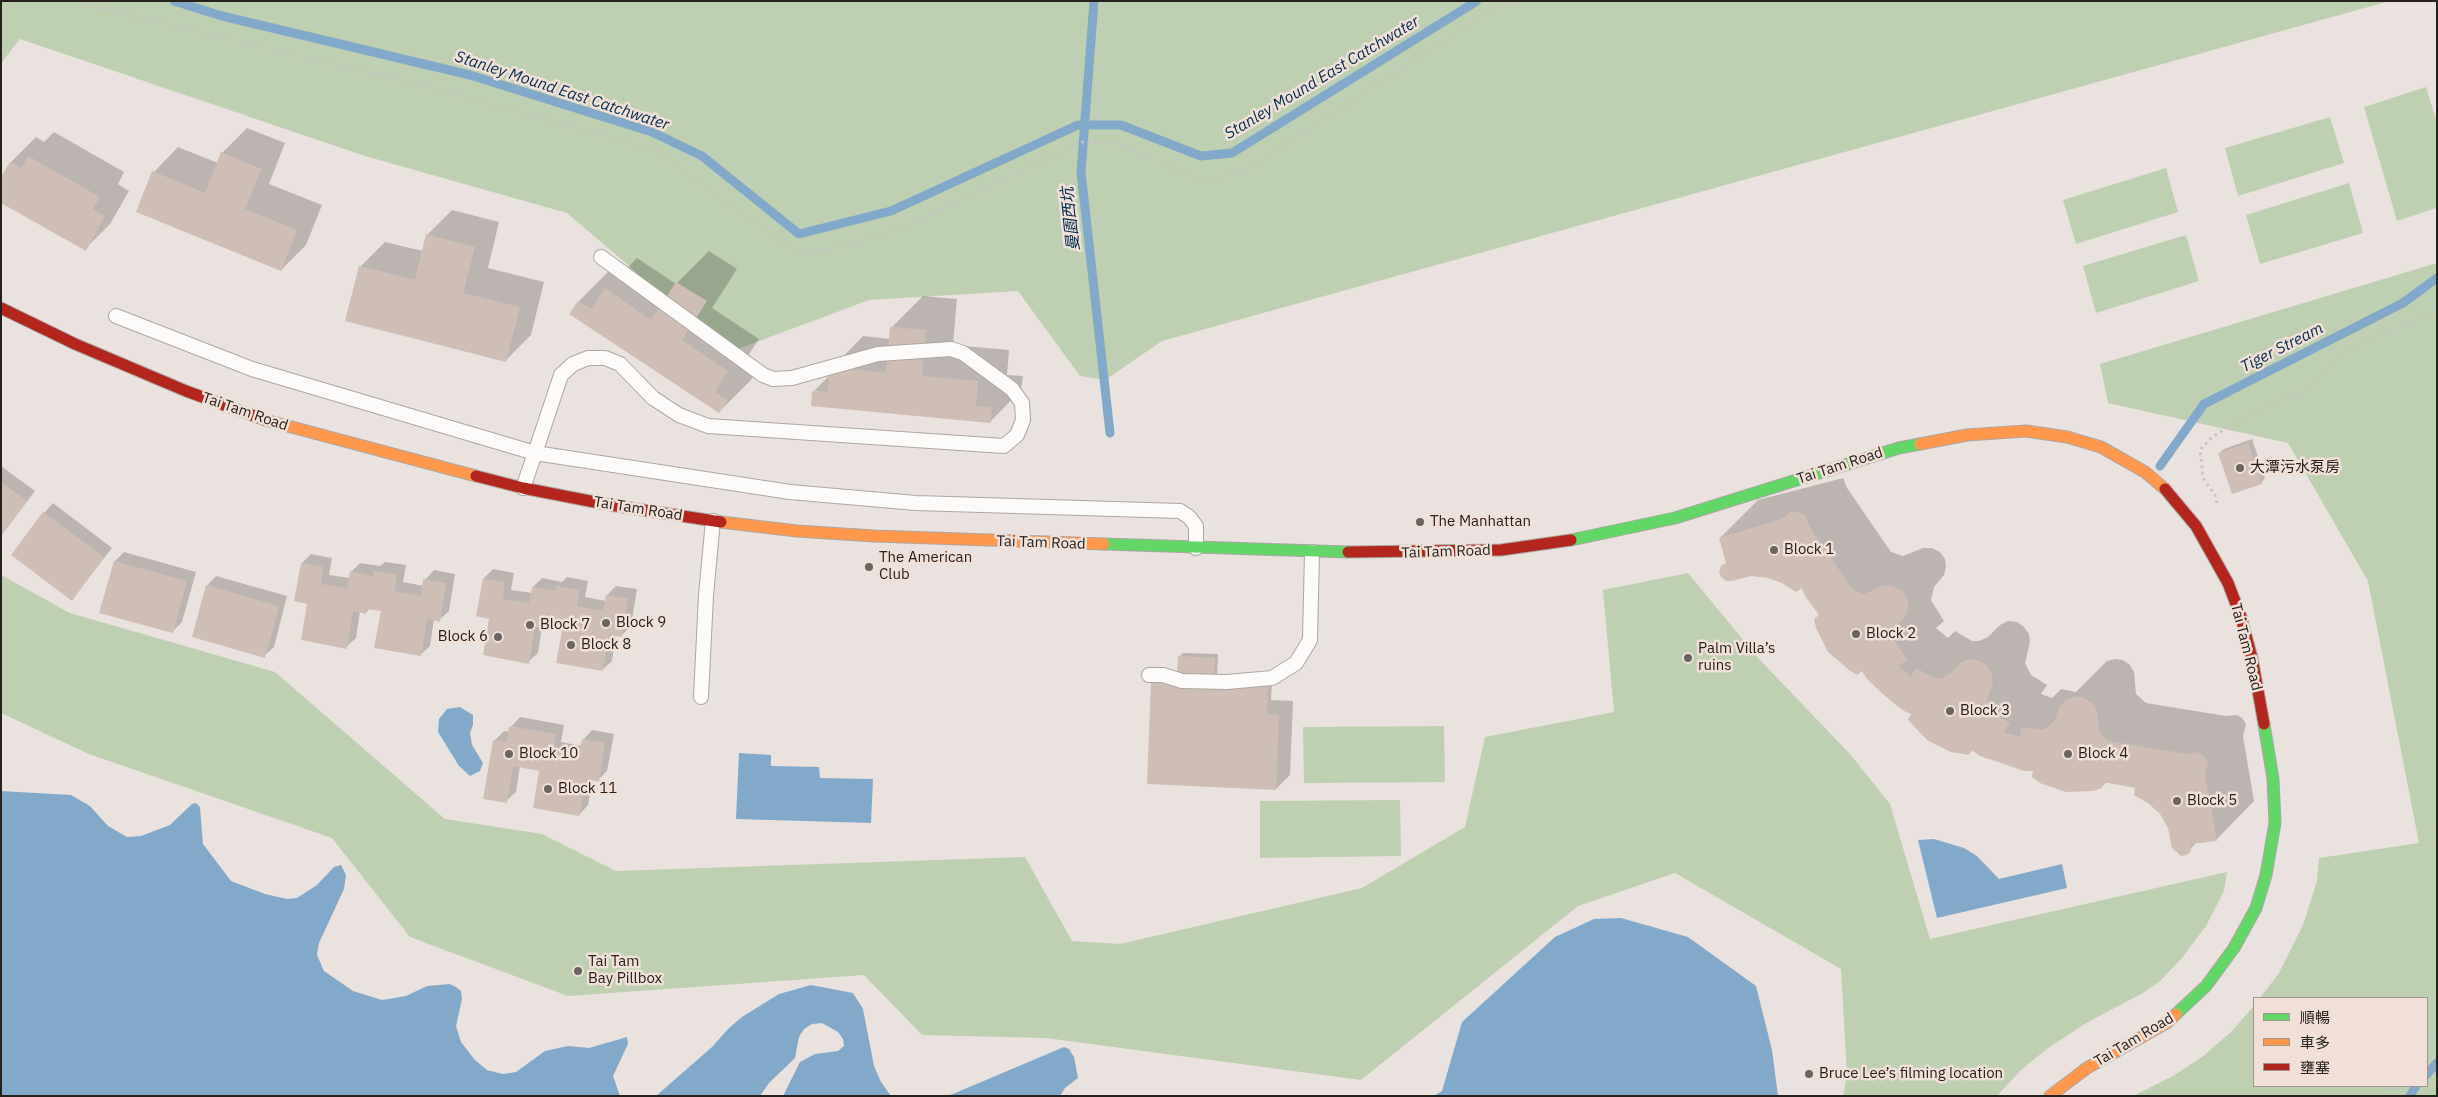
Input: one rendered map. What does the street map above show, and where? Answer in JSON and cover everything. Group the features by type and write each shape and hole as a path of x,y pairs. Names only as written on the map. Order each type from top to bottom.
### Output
{"main road":[{"name":"Tai Tam Road","path":"1,308 75,344 186,392 246,414 307,432 523,488 602,504 713,521 797,531 1312,552 1501,550 1581,539 1723,504 1899,448 1985,433 2026,431 2067,437 2114,453 2145,472 2172,496 2196,526 2219,564 2242,617 2252,658 2273,779 2275,810 2273,839 2266,874 2256,908 2234,948 2206,986 2168,1022 2087,1068 2050,1096"}],"lane":[{"path":"523,488 561,376 573,364 588,358 605,358 620,364 653,398 679,415 708,426 1004,446 1017,435 1023,420 1022,403 1012,389 963,353 951,349 878,354 792,378 773,379 763,375 601,257"},
{"path":"116,316 252,369 535,452 790,492 916,503 1180,511 1190,517 1196,526 1196,548"},
{"path":"701,697 706,595 713,521"},
{"path":"1156,675 1182,681 1227,682 1272,678 1296,662 1310,640 1312,552"}],"path":[{"path":"84,1 95,7 427,86 656,150 793,251 833,249 903,227 1083,142 1117,143 1200,180 1241,173 1485,14 1519,1"},
{"path":"2214,495 2203,478 2200,450 2212,437 2261,409 2307,390 2341,352 2437,310"},
{"path":"2428,1044 2437,1034"}],"green space":[{"path":"1,1 2390,1 1162,341 1105,380 1080,376 1018,291 869,300 730,352 567,213 365,156 20,39 1,63"},
{"path":"2426,87 2437,123 2437,208 2397,221 2364,107"},
{"path":"2330,117 2344,163 2238,196 2225,148"},
{"path":"2166,168 2178,212 2076,244 2063,200"},
{"path":"2349,183 2363,233 2260,264 2246,215"},
{"path":"2186,235 2199,281 2096,313 2083,266"},
{"path":"2437,263 2437,1096 2133,1096 2173,1076 2202,1057 2231,1032 2253,1007 2253,1087 2428,1087 2428,997 2261,997 2279,973 2303,925 2317,881 2319,858 2419,843 2368,581 2288,443 2108,403 2100,364"},
{"path":"1688,573 1759,659 1850,754 1890,804 1930,939 2227,872 2224,891 2206,926 2182,958 2159,982 2143,993 2088,1022 2048,1048 2021,1070 1997,1096 1843,1096 1847,1075 1841,969 1675,873 1578,906 1361,1080 1046,1038 922,1035 864,975 568,996 410,937 332,838 89,754 1,713 1,575 70,613 275,672 445,819 542,834 616,871 1025,857 1072,941 1120,944 1362,888 1465,827 1485,737 1614,712 1603,590"},
{"path":"1444,726 1445,782 1304,783 1303,727"},
{"path":"1400,800 1401,856 1260,858 1260,801"}],"water":[{"path":"460,707 473,715 473,725 470,733 472,745 483,763 480,771 470,776 459,766 438,732 439,719 447,709"},
{"path":"739,753 771,755 771,766 819,767 820,778 873,779 871,823 736,819"},
{"path":"1,791 71,795 90,806 108,826 127,837 141,836 170,825 192,804 196,803 200,807 203,844 231,881 265,894 287,899 297,898 317,885 334,867 341,865 346,875 344,889 319,943 317,955 324,971 353,991 382,1000 406,996 427,986 450,984 456,987 461,991 462,999 456,1026 461,1042 475,1060 487,1070 503,1074 516,1072 545,1051 568,1046 589,1048 627,1037 628,1044 613,1076 620,1096 1,1096"},
{"path":"1934,839 1964,848 1977,856 1999,879 2062,864 2067,888 1937,918 1918,840"},
{"path":"1621,918 1688,937 1756,986 1772,1050 1778,1096 1434,1096 1442,1091 1462,1022 1555,937 1594,919"},
{"path":"811,985 853,993 863,1009 874,1066 881,1082 891,1096 783,1096 800,1062 815,1054 838,1051 844,1046 843,1039 838,1032 822,1023 812,1024 804,1029 799,1037 795,1058 769,1083 760,1096 656,1096 712,1047 742,1017 779,994"},
{"path":"1064,1047 1069,1049 1074,1057 1078,1078 1065,1088 1060,1096 948,1096"}],"building":[{"path":"221,152 261,169 245,209 297,230 281,271 136,212 152,171 205,193"},
{"path":"28,156 100,197 93,209 105,216 86,251 1,203 1,177 10,162 22,168"},
{"path":"426,234 475,247 463,293 520,307 506,362 345,321 359,266 415,280"},
{"path":"676,282 707,301 682,340 728,371 715,392 728,400 719,413 569,314 578,301 591,309 605,288 651,320"},
{"path":"890,327 926,330 922,376 978,381 976,406 992,407 990,423 811,406 812,391 828,392 830,367 886,373"},
{"name":"大潭污水泵房","path":"2248,443 2262,484 2232,494 2218,453"},
{"path":"1,482 27,501 1,536"},
{"path":"43,512 104,557 72,601 11,555"},
{"path":"1791,512 1799,512 1806,516 1809,526 1853,590 1864,594 1884,585 1893,586 1901,590 1907,597 1906,615 1896,626 1893,638 1907,660 1898,666 1911,677 1916,668 1934,678 1940,679 1950,674 1960,663 1969,659 1978,660 1986,665 1991,672 1993,681 1987,702 1993,713 2010,723 2004,732 2020,737 2021,727 2041,730 2047,728 2055,720 2060,706 2067,699 2076,697 2084,698 2092,703 2097,711 2099,732 2108,741 2187,754 2198,752 2204,756 2208,763 2205,775 2217,841 2191,844 2191,851 2187,855 2181,856 2172,848 2168,828 2160,814 2148,803 2134,795 2135,788 2103,782 2102,788 2093,791 2066,792 2040,783 2032,777 2033,771 2024,771 1980,756 1972,750 1969,755 1951,752 1927,740 1908,720 1911,714 1902,710 1884,695 1867,679 1862,671 1857,675 1828,652 1816,628 1814,619 1819,615 1805,596 1802,588 1796,592 1782,583 1768,578 1751,576 1726,581 1721,577 1719,572 1721,566 1726,563 1719,538 1782,519"},
{"path":"114,561 187,581 173,633 99,613"},
{"path":"301,563 323,567 321,584 347,588 350,571 373,576 374,571 397,574 395,591 421,596 423,579 446,583 440,622 427,619 421,656 374,648 381,611 367,609 366,614 353,611 347,649 301,640 307,604 294,601"},
{"path":"483,578 505,582 503,599 529,603 532,587 555,591 556,586 579,590 577,606 603,611 606,595 628,598 622,637 609,635 603,671 556,663 563,626 549,624 548,629 535,627 529,664 483,655 489,619 476,616"},
{"path":"206,585 279,606 265,658 192,637"},
{"path":"1178,656 1215,658 1214,682 1268,685 1267,714 1279,715 1276,790 1147,784 1151,680 1177,681"},
{"path":"509,726 556,734 553,751 579,756 582,739 605,743 599,782 586,779 579,816 533,808 539,771 513,766 507,803 483,799 493,740 507,742"}],"waterway":[{"name":"Stanley Mound East Catchwater","path":"174,1 222,16 470,75 652,132 702,156 799,234 891,211 1078,125 1121,125 1201,156 1232,153 1477,1"},
{"name":"曼園西坑","path":"1094,1 1081,172 1110,433"},
{"name":"Tiger Stream","path":"2160,466 2204,404 2403,303 2437,278"},
{"name":"Stanley Mound East Catchwater","path":"2428,1073 2437,1063"},
{"name":"Stanley Mound East Catchwater","path":"2410,1096 2415,1087"}],"traffic: fast":[{"path":"1571,540 1675,518 1899,448 1920,444"},
{"path":"1104,544 1348,552"},
{"path":"2176,1014 2206,986 2234,948 2256,908 2266,875 2275,823 2273,779 2264,724"}],"traffic: slow":[{"path":"265,420 476,476"},
{"path":"1920,444 1967,435 2026,431 2067,437 2101,447 2145,472 2165,489"},
{"path":"721,522 797,531 874,536 1104,544"},
{"path":"2050,1096 2087,1068 2168,1022 2176,1014"}],"traffic: jam":[{"path":"1,308 75,344 186,391 265,420"},
{"path":"476,476 523,488 610,505 721,522"},
{"path":"2165,489 2196,526 2228,583 2241,617 2252,658 2264,724"},
{"path":"1348,552 1501,550 1571,540"}],"place":[{"name":"大潭污水泵房","path":"2240,468"},
{"name":"The Manhattan","path":"1420,522"},
{"name":"Block 1","path":"1774,550"},
{"name":"The American Club","path":"869,567"},
{"name":"Block 9","path":"606,623"},
{"name":"Block 7","path":"530,625"},
{"name":"Block 2","path":"1856,634"},
{"name":"Block 6","path":"498,637"},
{"name":"Block 8","path":"571,645"},
{"name":"Palm Villa’s ruins","path":"1688,658"},
{"name":"Block 3","path":"1950,711"},
{"name":"Block 10","path":"509,754"},
{"name":"Block 4","path":"2068,754"},
{"name":"Block 11","path":"548,789"},
{"name":"Block 5","path":"2177,801"},
{"name":"Tai Tam Bay Pillbox","path":"578,971"},
{"name":"Bruce Lee’s filming location","path":"1809,1074"}]}
